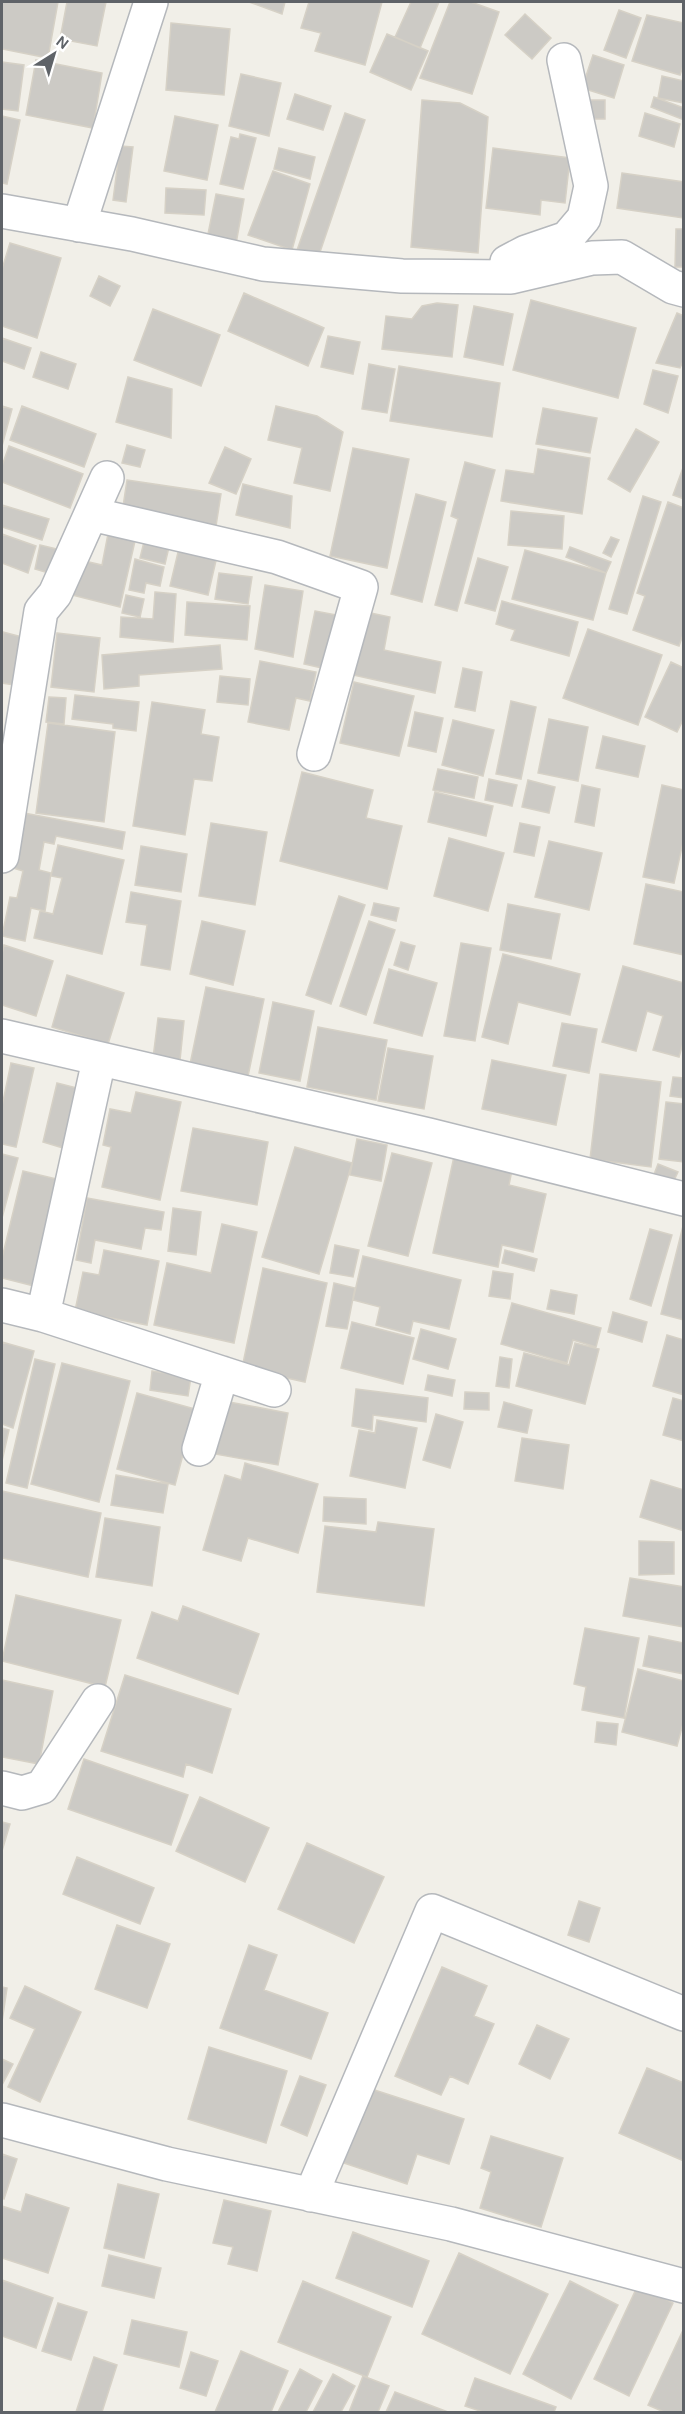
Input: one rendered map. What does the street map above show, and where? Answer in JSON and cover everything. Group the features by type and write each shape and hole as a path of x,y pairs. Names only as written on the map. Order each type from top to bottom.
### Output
{"street":[{"path":"79,225 151,2"},
{"path":"478,277 526,252 567,238 584,218 591,186 564,60"},
{"path":"2,211 263,264 402,276 511,277 592,258 622,257 673,287 684,290"},
{"path":"2,856 41,611 55,594 107,478"},
{"path":"91,514 277,556 361,587 314,754"},
{"path":"2,1036 429,1135 684,1199"},
{"path":"43,1315 99,1060"},
{"path":"2,1305 43,1315 274,1390"},
{"path":"199,1449 222,1373"},
{"path":"2,1788 22,1793 42,1787 98,1701"},
{"path":"311,2195 432,1911 684,2014"},
{"path":"2,2120 167,2164 451,2224 684,2286"}],"building":[{"path":"2,2 58,2 48,58 2,49"},
{"path":"67,2 106,2 97,46 60,39"},
{"path":"249,2 285,2 282,14"},
{"path":"309,2 382,2 365,65 315,51 321,33 301,28"},
{"path":"411,2 439,2 420,48 395,37"},
{"path":"450,2 471,2 499,12 472,94 420,78"},
{"path":"619,10 641,18 626,58 604,50"},
{"path":"525,14 551,38 532,59 505,35"},
{"path":"647,15 684,23 684,63 680,75 632,61"},
{"path":"171,23 230,29 224,95 166,90"},
{"path":"387,34 428,51 411,90 370,72"},
{"path":"593,55 624,65 614,98 582,88"},
{"path":"36,60 102,73 93,128 26,115"},
{"path":"2,62 24,65 18,111 2,109"},
{"path":"241,74 281,83 269,136 229,126"},
{"path":"662,76 684,81 684,103 658,98"},
{"path":"295,94 331,106 323,130 287,119"},
{"path":"654,97 684,108 684,120 651,107"},
{"path":"422,100 460,103 488,117 478,253 411,247"},
{"path":"583,100 605,100 605,119 583,119"},
{"path":"345,113 365,120 319,255 295,256"},
{"path":"645,113 680,124 674,147 639,136"},
{"path":"2,116 20,120 7,184 2,183"},
{"path":"175,116 218,125 207,180 164,171"},
{"path":"240,134 256,138 243,189 220,184 231,137 239,139"},
{"path":"120,146 133,147 126,202 113,200"},
{"path":"279,148 315,157 310,179 274,169"},
{"path":"493,148 570,158 565,203 541,200 540,215 486,208"},
{"path":"273,171 310,184 292,250 248,235"},
{"path":"622,173 684,182 683,218 617,208"},
{"path":"166,188 206,190 204,215 165,213"},
{"path":"216,194 244,199 236,244 207,239"},
{"path":"676,229 684,229 684,267 675,267"},
{"path":"10,243 61,258 37,338 2,326 2,269"},
{"path":"99,276 120,286 110,306 90,296"},
{"path":"244,293 324,328 308,366 228,331"},
{"path":"531,300 636,328 618,398 513,370"},
{"path":"437,303 458,305 452,357 382,349 386,316 412,319 422,306"},
{"path":"474,306 513,314 503,365 464,357"},
{"path":"153,309 220,335 201,386 134,360"},
{"path":"677,313 684,316 684,359 680,368 656,363"},
{"path":"328,336 360,342 353,374 321,367"},
{"path":"2,338 31,348 24,369 2,361"},
{"path":"41,352 76,364 68,389 33,377"},
{"path":"369,364 395,369 387,413 362,409"},
{"path":"399,366 500,383 492,437 390,421"},
{"path":"653,370 678,376 668,413 644,404"},
{"path":"128,377 172,389 171,438 116,422"},
{"path":"2,406 12,409 2,446"},
{"path":"22,406 96,434 84,467 10,440"},
{"path":"276,406 317,416 343,432 330,491 294,483 302,448 268,440"},
{"path":"543,408 597,418 590,453 536,444"},
{"path":"636,429 659,442 630,492 608,479"},
{"path":"127,445 145,450 140,467 122,463"},
{"path":"9,446 83,474 70,508 2,482 2,466"},
{"path":"225,447 251,459 236,494 209,483"},
{"path":"353,448 409,459 387,568 330,556"},
{"path":"538,449 590,458 582,514 501,501 506,470 534,474"},
{"path":"465,462 495,470 457,611 435,605 458,519 451,516"},
{"path":"684,465 684,499 673,495"},
{"path":"127,480 221,494 216,526 122,513"},
{"path":"243,484 292,496 290,528 236,515"},
{"path":"416,494 446,502 422,602 391,594"},
{"path":"643,496 661,502 627,614 609,609"},
{"path":"668,502 684,508 684,632 679,646 633,630 645,596 637,593"},
{"path":"2,505 49,519 42,540 2,527"},
{"path":"511,511 564,516 562,549 508,545"},
{"path":"2,534 36,546 28,573 2,563"},
{"path":"108,534 135,541 120,607 72,595 80,560 102,565"},
{"path":"611,537 619,540 611,557 603,553"},
{"path":"144,542 169,547 165,564 140,558"},
{"path":"180,544 218,552 208,595 170,586"},
{"path":"40,545 57,549 52,574 35,569"},
{"path":"570,547 611,562 606,573 566,557"},
{"path":"525,550 606,573 593,620 512,599"},
{"path":"478,558 508,567 495,611 465,603"},
{"path":"135,559 164,567 160,586 146,583 144,593 129,590"},
{"path":"219,573 252,577 248,604 215,599"},
{"path":"265,585 303,591 293,657 255,649"},
{"path":"155,592 176,594 173,642 120,637 121,617 153,619"},
{"path":"126,595 144,599 140,617 122,613"},
{"path":"502,601 578,622 569,656 511,640 515,630 496,624"},
{"path":"187,602 250,606 247,640 185,635"},
{"path":"315,611 342,616 331,670 304,664"},
{"path":"366,612 390,617 384,650 441,662 435,693 353,675"},
{"path":"588,629 662,655 638,725 563,698"},
{"path":"3,632 26,638 14,685 2,683"},
{"path":"57,633 100,638 94,692 51,687"},
{"path":"220,645 222,669 139,675 139,686 104,689 102,655"},
{"path":"260,661 316,672 310,701 296,698 289,730 248,722"},
{"path":"671,662 684,668 684,718 677,732 645,717"},
{"path":"463,668 482,672 475,711 455,707"},
{"path":"220,676 250,679 248,705 217,702"},
{"path":"354,682 414,696 399,756 340,743"},
{"path":"75,695 139,702 136,731 113,728 113,724 72,719"},
{"path":"49,697 66,698 64,724 46,722"},
{"path":"511,701 536,707 521,779 496,774"},
{"path":"152,702 205,710 201,734 219,737 212,781 194,779 185,835 133,826"},
{"path":"415,712 443,718 436,752 408,746"},
{"path":"549,719 588,727 578,781 538,773"},
{"path":"453,720 494,730 483,776 442,765"},
{"path":"48,723 115,732 104,822 36,813"},
{"path":"603,736 645,746 638,777 596,768"},
{"path":"438,769 478,777 474,798 433,790"},
{"path":"302,772 373,790 366,818 402,826 387,889 280,861"},
{"path":"489,779 517,785 512,806 485,800"},
{"path":"528,780 555,787 549,813 522,807"},
{"path":"582,785 600,789 594,826 575,822"},
{"path":"662,785 684,790 684,838 674,883 643,877"},
{"path":"435,792 493,806 486,836 428,822"},
{"path":"24,813 125,832 122,849 56,836 54,844 44,842 39,870 51,873 45,911 31,908 25,941 2,936 10,897 17,898 23,871 13,868"},
{"path":"211,823 267,832 255,905 199,896"},
{"path":"520,823 540,827 534,856 514,852"},
{"path":"449,838 504,853 488,911 434,896"},
{"path":"549,841 602,853 589,910 535,897"},
{"path":"58,845 124,860 102,954 34,938 40,911 53,914 62,878 51,876"},
{"path":"141,846 187,854 181,892 135,885"},
{"path":"646,884 684,892 684,955 634,944"},
{"path":"131,892 181,901 170,970 141,965 147,925 126,922"},
{"path":"339,896 365,905 331,1004 306,995"},
{"path":"374,903 399,908 396,921 371,915"},
{"path":"508,904 560,914 551,959 500,950"},
{"path":"202,921 245,931 233,985 190,974"},
{"path":"369,921 395,930 366,1015 340,1006"},
{"path":"401,942 415,946 408,970 394,965"},
{"path":"461,943 491,948 475,1041 444,1036"},
{"path":"4,945 53,961 36,1016 2,1005"},
{"path":"503,954 580,974 570,1015 518,1002 508,1044 482,1037"},
{"path":"623,966 684,983 684,1040 679,1057 653,1050 663,1016 647,1011 636,1051 602,1042"},
{"path":"389,969 437,983 422,1036 374,1023"},
{"path":"67,975 124,993 108,1044 52,1027"},
{"path":"206,987 264,999 247,1081 189,1069"},
{"path":"273,1002 314,1011 300,1081 259,1073"},
{"path":"158,1018 184,1021 179,1070 152,1066"},
{"path":"562,1023 597,1029 589,1073 553,1066"},
{"path":"318,1027 387,1040 376,1100 307,1087"},
{"path":"388,1048 433,1056 424,1109 378,1101"},
{"path":"492,1060 566,1075 556,1125 482,1109"},
{"path":"11,1063 34,1068 16,1147 2,1144 2,1106"},
{"path":"600,1074 661,1082 651,1167 590,1159"},
{"path":"673,1077 684,1078 684,1098 670,1096"},
{"path":"57,1083 77,1088 63,1148 43,1142"},
{"path":"136,1092 181,1102 160,1200 102,1187 111,1147 103,1145 110,1109 131,1113"},
{"path":"666,1102 684,1104 684,1162 659,1159"},
{"path":"193,1128 268,1142 257,1205 181,1191"},
{"path":"357,1139 387,1145 381,1181 350,1175"},
{"path":"295,1147 352,1163 319,1274 262,1257"},
{"path":"455,1152 513,1165 509,1185 546,1194 533,1252 502,1245 498,1267 433,1253"},
{"path":"392,1153 432,1163 408,1256 368,1246"},
{"path":"2,1154 18,1158 2,1218"},
{"path":"658,1164 678,1172 670,1189 651,1182"},
{"path":"23,1171 65,1181 38,1287 2,1278 2,1258"},
{"path":"87,1198 164,1212 161,1230 145,1228 141,1249 95,1240 91,1263 76,1260"},
{"path":"173,1208 201,1212 196,1255 168,1251"},
{"path":"684,1222 684,1320 661,1314"},
{"path":"222,1224 257,1232 234,1343 154,1325 167,1263 211,1273"},
{"path":"650,1229 672,1235 651,1306 630,1299"},
{"path":"335,1245 359,1250 353,1277 330,1273"},
{"path":"104,1250 159,1261 147,1325 75,1311 83,1272 99,1275"},
{"path":"505,1250 537,1259 534,1271 502,1263"},
{"path":"363,1256 461,1280 449,1329 413,1321 410,1334 376,1325 380,1307 353,1300"},
{"path":"263,1268 327,1283 305,1382 242,1368"},
{"path":"493,1271 513,1274 510,1299 489,1296"},
{"path":"334,1283 355,1288 347,1329 326,1326"},
{"path":"551,1290 577,1295 574,1314 547,1309"},
{"path":"512,1303 601,1328 596,1347 573,1340 567,1363 501,1344"},
{"path":"613,1312 647,1322 642,1342 608,1332"},
{"path":"352,1322 414,1338 403,1384 341,1368"},
{"path":"421,1329 456,1339 448,1369 413,1359"},
{"path":"667,1335 684,1340 684,1395 653,1386"},
{"path":"2,1342 34,1351 13,1428 2,1424"},
{"path":"575,1343 599,1349 585,1404 516,1386 524,1353 569,1365"},
{"path":"500,1357 512,1359 509,1388 496,1386"},
{"path":"35,1359 55,1364 27,1488 6,1483"},
{"path":"62,1363 130,1381 99,1502 31,1484"},
{"path":"152,1371 191,1377 188,1396 150,1390"},
{"path":"428,1375 455,1380 452,1396 425,1390"},
{"path":"356,1389 428,1398 426,1422 373,1415 372,1430 352,1426"},
{"path":"465,1392 489,1393 489,1410 464,1409"},
{"path":"137,1393 195,1409 175,1485 117,1469"},
{"path":"673,1398 684,1401 684,1441 663,1435"},
{"path":"224,1401 288,1413 278,1465 215,1454"},
{"path":"504,1402 532,1410 527,1433 498,1427"},
{"path":"436,1414 463,1422 450,1468 423,1460"},
{"path":"377,1420 417,1428 405,1488 350,1476 359,1430 375,1433"},
{"path":"2,1428 9,1430 2,1461"},
{"path":"522,1438 569,1445 563,1489 515,1481"},
{"path":"245,1463 318,1484 298,1553 248,1538 241,1561 203,1550 225,1475 241,1480"},
{"path":"116,1475 168,1484 163,1513 111,1505"},
{"path":"651,1480 684,1490 684,1531 640,1517"},
{"path":"2,1491 101,1513 88,1577 2,1558"},
{"path":"324,1497 366,1499 366,1524 323,1521"},
{"path":"105,1518 160,1527 152,1586 96,1577"},
{"path":"378,1522 434,1529 424,1606 317,1592 325,1526 376,1532"},
{"path":"639,1541 674,1542 674,1574 639,1575"},
{"path":"630,1578 684,1587 684,1627 623,1616"},
{"path":"16,1595 121,1620 105,1687 2,1661"},
{"path":"183,1606 259,1634 238,1694 137,1658 152,1612 178,1621"},
{"path":"585,1628 639,1638 624,1718 582,1710 586,1687 574,1684"},
{"path":"649,1636 684,1643 684,1674 643,1666"},
{"path":"638,1669 684,1681 684,1720 677,1746 622,1732"},
{"path":"125,1675 231,1709 212,1773 186,1764 183,1777 101,1751"},
{"path":"2,1680 53,1691 39,1764 2,1757"},
{"path":"597,1722 618,1724 616,1745 595,1742"},
{"path":"84,1759 188,1795 171,1845 68,1809"},
{"path":"200,1797 269,1828 245,1882 176,1851"},
{"path":"2,1822 10,1824 2,1851"},
{"path":"307,1843 384,1877 354,1943 278,1909"},
{"path":"77,1857 154,1888 140,1924 63,1894"},
{"path":"579,1901 600,1908 589,1942 568,1935"},
{"path":"117,1925 170,1944 147,2008 95,1989"},
{"path":"249,1945 277,1955 264,1990 328,2013 311,2059 220,2028"},
{"path":"442,1967 487,1986 474,2016 494,2024 468,2084 450,2076 441,2095 395,2076"},
{"path":"25,1986 81,2012 40,2102 8,2087 35,2029 10,2018"},
{"path":"2,1987 7,1988 2,2022"},
{"path":"537,2025 569,2039 550,2079 519,2064"},
{"path":"209,2047 287,2071 266,2143 188,2119"},
{"path":"2,2059 13,2064 2,2085"},
{"path":"647,2068 684,2083 684,2161 619,2133"},
{"path":"300,2076 326,2085 307,2136 281,2125"},
{"path":"356,2084 464,2119 449,2164 417,2154 407,2184 332,2159"},
{"path":"491,2136 563,2158 541,2227 480,2208 491,2172 481,2168"},
{"path":"2,2154 17,2159 4,2199 2,2198"},
{"path":"118,2184 159,2194 144,2258 104,2248"},
{"path":"26,2194 69,2208 48,2273 2,2258 2,2206 21,2212"},
{"path":"224,2200 271,2211 257,2271 228,2264 233,2247 213,2243"},
{"path":"353,2232 429,2261 412,2307 336,2278"},
{"path":"459,2253 548,2294 510,2374 422,2334"},
{"path":"109,2255 161,2268 154,2298 102,2286"},
{"path":"2,2280 53,2298 36,2348 2,2336"},
{"path":"303,2281 391,2317 367,2377 278,2342"},
{"path":"570,2281 618,2305 571,2399 523,2374"},
{"path":"638,2285 673,2303 629,2396 594,2379"},
{"path":"58,2303 87,2312 71,2360 42,2351"},
{"path":"132,2320 187,2332 179,2367 124,2354"},
{"path":"684,2328 684,2412 664,2412 648,2405"},
{"path":"241,2351 288,2371 271,2412 215,2412"},
{"path":"191,2352 218,2361 206,2396 180,2388"},
{"path":"94,2357 117,2365 102,2412 76,2412"},
{"path":"300,2369 322,2381 306,2412 278,2412"},
{"path":"333,2374 355,2386 341,2412 313,2412"},
{"path":"363,2376 389,2386 378,2412 349,2412"},
{"path":"475,2378 556,2407 554,2412 483,2412 465,2406"},
{"path":"395,2392 448,2412 386,2412"}]}
